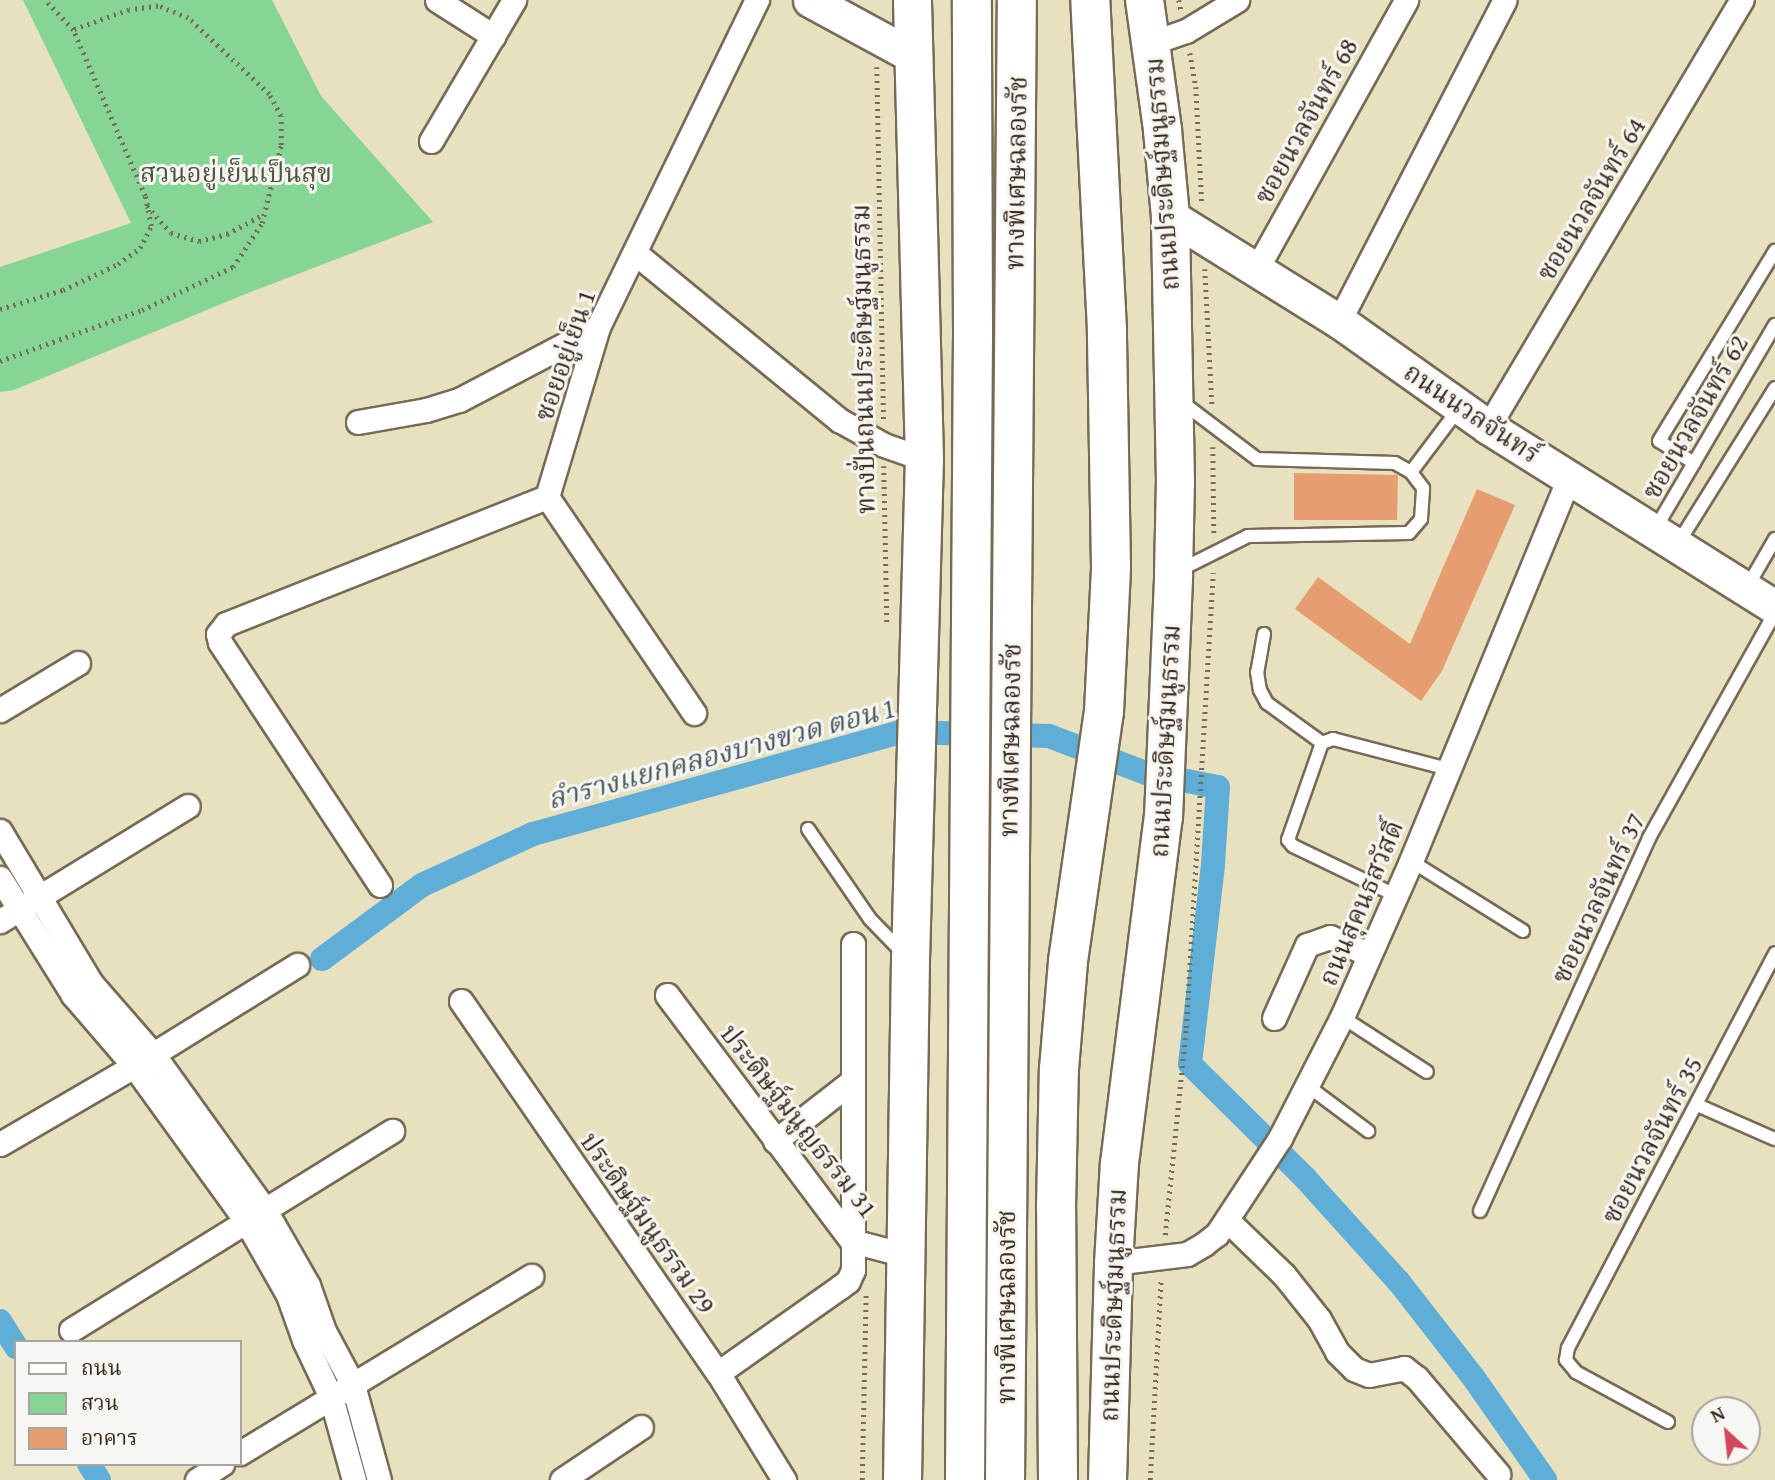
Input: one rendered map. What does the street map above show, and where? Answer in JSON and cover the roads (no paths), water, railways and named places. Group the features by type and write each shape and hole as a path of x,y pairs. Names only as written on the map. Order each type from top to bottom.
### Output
{"highway":[{"name":"ทางพิเศษฉลองรัช","path":"1005,1480 1017,0"},
{"path":"1058,1480 1056,1207 1059,1069 1068,961 1099,752 1111,567 1107,330 1090,0"},
{"name":"ทางพิเศษฉลองรัช","path":"965,1480 973,330 970,4"}],"main road":[{"path":"810,0 915,57"},
{"path":"902,1480 911,959 924,459 912,0"},
{"name":"ถนนประดิษฐ์มนูธรรม","path":"1107,1480 1113,1263 1130,1060 1155,890 1183,778 1173,574 1170,216 1144,0"},
{"name":"ถนนนวลจันทร์","path":"1170,216 1339,321 1488,427 1775,607"}],"street":[{"path":"437,0 493,37"},
{"path":"431,141 514,0"},
{"name":"ซอยอยู่เย็น 1","path":"547,497 598,327 757,0"},
{"path":"1151,43 1186,31 1237,0"},
{"name":"ซอยนวลจันทร์ 68","path":"1256,270 1406,0"},
{"path":"1339,321 1505,0"},
{"name":"ซอยนวลจันทร์ 64","path":"1488,427 1742,0"},
{"path":"635,253 839,420 884,444 924,459"},
{"path":"358,422 426,410 459,400 598,327"},
{"name":"ถนนสุคนธสวัสดิ์","path":"1113,1263 1187,1254 1216,1234 1280,1138 1309,1087 1411,861 1569,478"},
{"path":"380,885 220,642 219,634 226,624 547,497 694,713"},
{"path":"0,710 78,663"},
{"path":"19,909 188,806"},
{"path":"0,831 19,909"},
{"path":"0,878 19,909 91,983 308,1285 324,1331 354,1385 379,1480"},
{"path":"1275,1018 1307,945 1330,937 1368,954"},
{"path":"718,1373 848,1281 853,1270 853,944"},
{"path":"0,1144 144,1060 297,965"},
{"name":"ประดิษฐ์มนูญธรรม 31","path":"667,995 852,1241 905,1255"},
{"name":"ประดิษฐ์มนูธรรม 29","path":"461,1001 718,1373 784,1480"},
{"path":"775,1141 851,1082"},
{"path":"71,1330 393,1131"},
{"path":"256,1215 304,1340 331,1397 354,1480"},
{"path":"1227,1220 1284,1275 1319,1319 1337,1352 1354,1369 1369,1375 1404,1368 1417,1378 1498,1474"},
{"path":"242,1452 531,1276"},
{"path":"562,1480 641,1427"},
{"path":"197,1480 219,1466"}],"lane":[{"path":"1694,463 1659,441 1775,251"},
{"name":"ซอยนวลจันทร์ 62","path":"1665,538 1694,463 1775,325"},
{"path":"1665,538 1775,388"},
{"path":"1173,395 1257,459 1395,463 1411,472 1423,488 1421,519 1409,533 1248,537 1173,574"},
{"path":"1411,472 1460,407"},
{"path":"1746,589 1775,539"},
{"name":"ซอยนวลจันทร์ 37","path":"1480,1211 1649,838 1775,613"},
{"path":"1264,634 1257,672 1259,690 1268,703 1322,743"},
{"path":"1322,743 1333,739 1448,769"},
{"path":"1322,743 1288,840 1293,846 1395,895"},
{"path":"808,829 870,919 911,959"},
{"path":"1411,861 1523,931"},
{"name":"ซอยนวลจันทร์ 35","path":"1668,1422 1576,1372 1566,1360 1568,1348 1775,953"},
{"path":"1342,1017 1427,1072"},
{"path":"1309,1087 1368,1131"},
{"path":"1697,1105 1775,1139"}],"waterway":[{"name":"ลำรางแยกคลองบางขวด ตอน 1","path":"322,959 422,885 533,834 900,732 1049,736 1146,773 1218,787 1213,865 1190,1064 1305,1178 1399,1282 1473,1377 1545,1480"},
{"path":"0,1321 14,1344"},
{"path":"90,1466 99,1480"}],"park label":[{"name":"สวนอยู่เย็นเป็นสุข","path":"236,173"}]}
